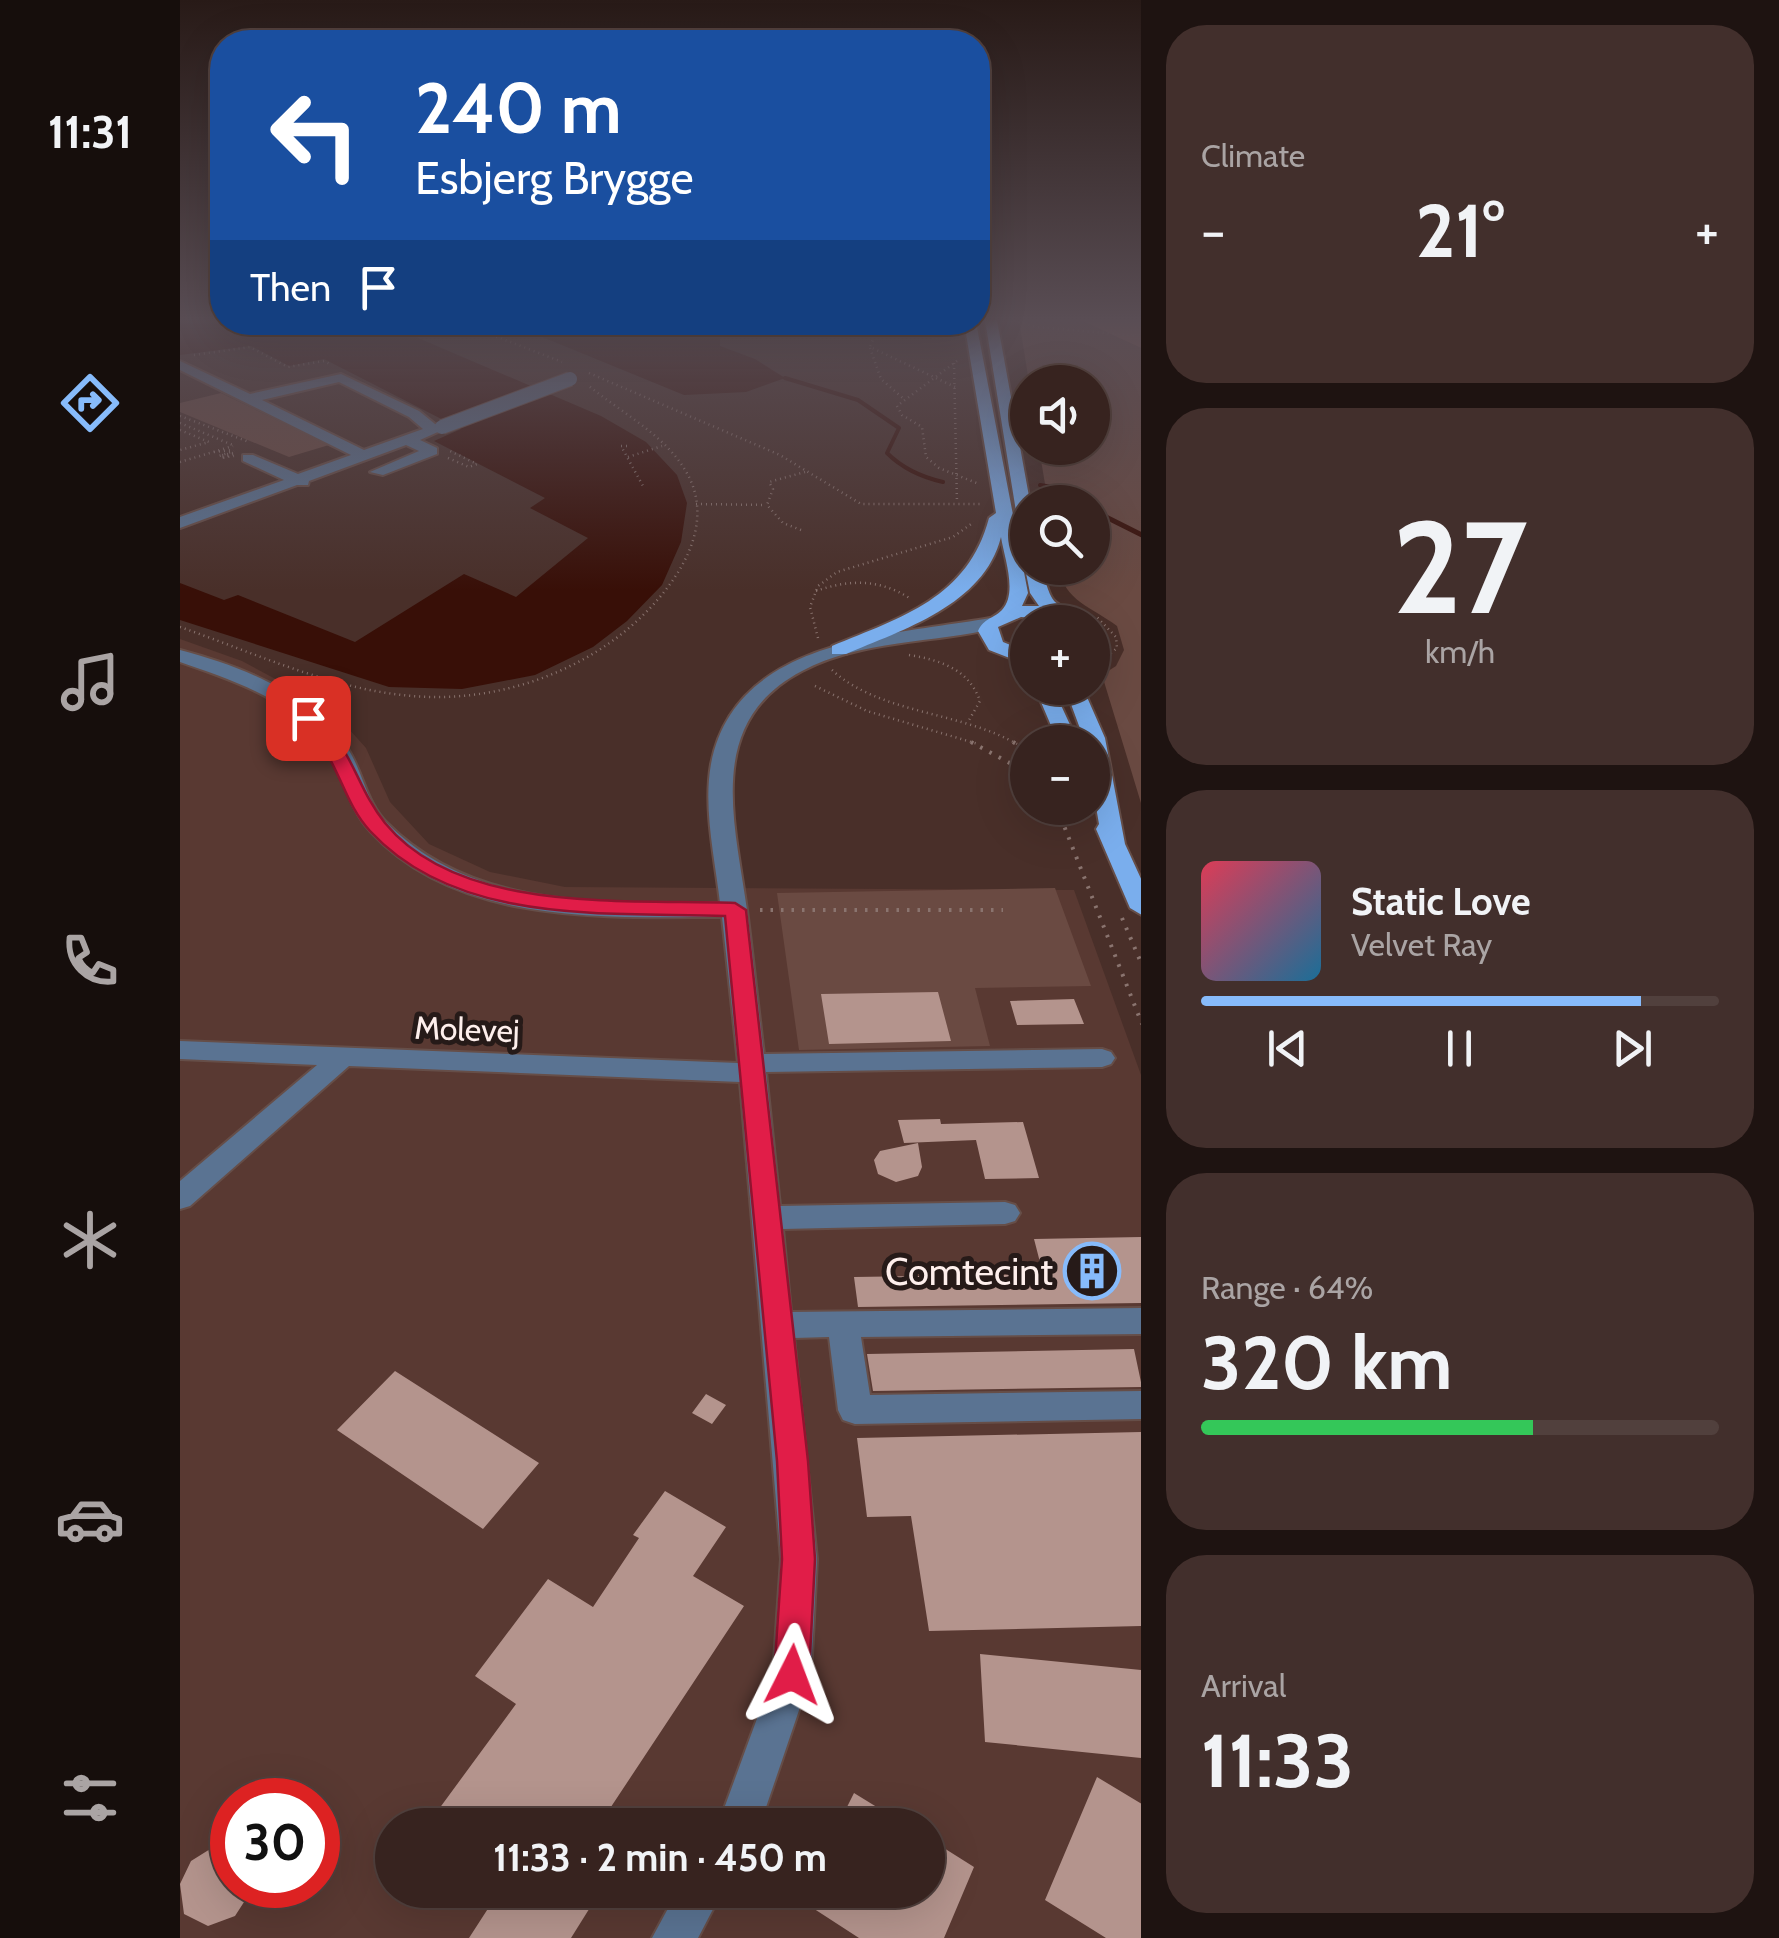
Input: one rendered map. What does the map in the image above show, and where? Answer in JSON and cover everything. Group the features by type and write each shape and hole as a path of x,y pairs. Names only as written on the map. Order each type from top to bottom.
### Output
{"main road":[{"path":"985,410 1019,593 1014,605"},
{"path":"1006,410 1019,485"},
{"path":"834,662 925,612 978,572 994,546 995,468"},
{"path":"1010,613 990,624 989,638 1010,652"},
{"path":"1081,705 1095,738 1114,844"},
{"path":"1105,825 1141,906"}],"street":[{"path":"271,410 364,456"},
{"path":"407,410 438,428"},
{"path":"180,523 485,410"},
{"path":"378,472 432,451 406,440"},
{"path":"244,452 320,490"},
{"path":"180,500 232,521"},
{"path":"745,1808 792,1675 799,1559 752,1068 721,814 722,764 744,707 794,668 990,624"},
{"path":"904,646 996,646"},
{"path":"180,656 241,678 308,718 332,740 376,825 403,851 440,873 487,891 540,903 735,910"},
{"name":"Molevej","path":"180,1050 339,1060 752,1068 1102,1058"},
{"path":"180,1198 339,1060"},
{"path":"767,1218 1004,1213"},
{"path":"778,1325 1141,1321"},
{"path":"843,1324 855,1410 1141,1405"},
{"path":"674,1938 692,1908"}],"path":[{"path":"180,627 381,691 482,693 547,676 601,651 670,592 697,540 696,504 690,479 662,446 618,410"},
{"path":"676,410 780,455 861,504 957,503 982,507 971,526 953,539 843,568 812,592 808,615 820,641"},
{"path":"900,410 922,427 926,457 939,468 979,484"},
{"path":"956,410 957,503"},
{"path":"180,416 244,452"},
{"path":"180,422 234,446 180,462"},
{"path":"180,430 209,442 180,450"},
{"path":"627,446 621,446 643,486"},
{"path":"627,458 662,446"},
{"path":"212,453 219,456"},
{"path":"767,505 773,489 769,482 804,472"},
{"path":"696,504 767,505 783,524 801,530"},
{"path":"812,592 845,582 876,583 893,587 918,605"},
{"path":"904,646 970,679 980,701 968,722"},
{"path":"834,662 842,682 876,699 968,722 1010,742"},
{"path":"815,686 853,709 979,743 1010,762"},
{"path":"1065,825 1141,1021"},
{"path":"735,910 1003,910"}],"shaded area":[{"path":"257,410 329,445 289,457 180,412"},
{"path":"425,410 588,410 646,442 677,475 687,503 681,542 662,585 627,621 593,647 535,675 462,689 389,687 180,620 180,583 224,600 238,595 355,642 464,574 516,597 588,538 530,508 545,498 434,441 461,429"},
{"path":"1110,410 1141,410 1141,803 1110,701 1110,670 1124,650 1117,626 1110,621 1110,605 1085,605 1065,585 1110,585 1110,485 1045,485 1042,465 1110,465"},
{"path":"180,639 242,661 331,709 366,748 390,802 429,844 490,872 565,887 1074,890 1141,1075 1141,1938 180,1938"},
{"path":"1055,888 1091,986 975,988 990,1046 799,1050 777,893"}],"building":[{"path":"938,992 951,1041 829,1044 821,994"},
{"path":"1074,999 1084,1024 1017,1025 1010,1001"},
{"path":"940,1119 941,1124 1023,1122 1039,1178 985,1179 976,1140 904,1143 898,1120"},
{"path":"918,1143 922,1167 918,1176 896,1182 878,1174 874,1160 880,1151"},
{"path":"1141,1237 1141,1303 858,1307 854,1277 1043,1274 1034,1239"},
{"path":"1134,1349 1141,1387 873,1391 867,1354"},
{"path":"395,1371 539,1463 483,1529 337,1430"},
{"path":"706,1394 726,1405 712,1424 692,1413"},
{"path":"1141,1432 1141,1626 929,1631 911,1516 867,1517 857,1438"},
{"path":"665,1491 726,1527 693,1576 744,1606 610,1808 440,1808 516,1704 475,1676 548,1579 593,1607 639,1538 633,1535"},
{"path":"980,1654 1141,1670 1141,1758 985,1742"},
{"path":"1097,1777 1141,1803 1141,1938 1106,1938 1045,1900"},
{"path":"854,1793 878,1808 846,1808"},
{"path":"210,1849 210,1908 240,1908 235,1916 208,1926 184,1914 180,1884 191,1861"},
{"path":"945,1849 974,1867 944,1938 859,1938 813,1908 945,1908"},
{"path":"488,1908 590,1908 571,1938 469,1938"}],"waterway":[{"path":"873,410 899,428 887,453 913,472 943,482"},
{"path":"1110,519 1141,534"}],"place":[{"name":"Comtecint","path":"1092,1271"}],"route":[{"path":"308,718 332,740 376,825 403,851 440,873 487,891 540,903 735,910 792,1461 799,1559 792,1675"}]}
